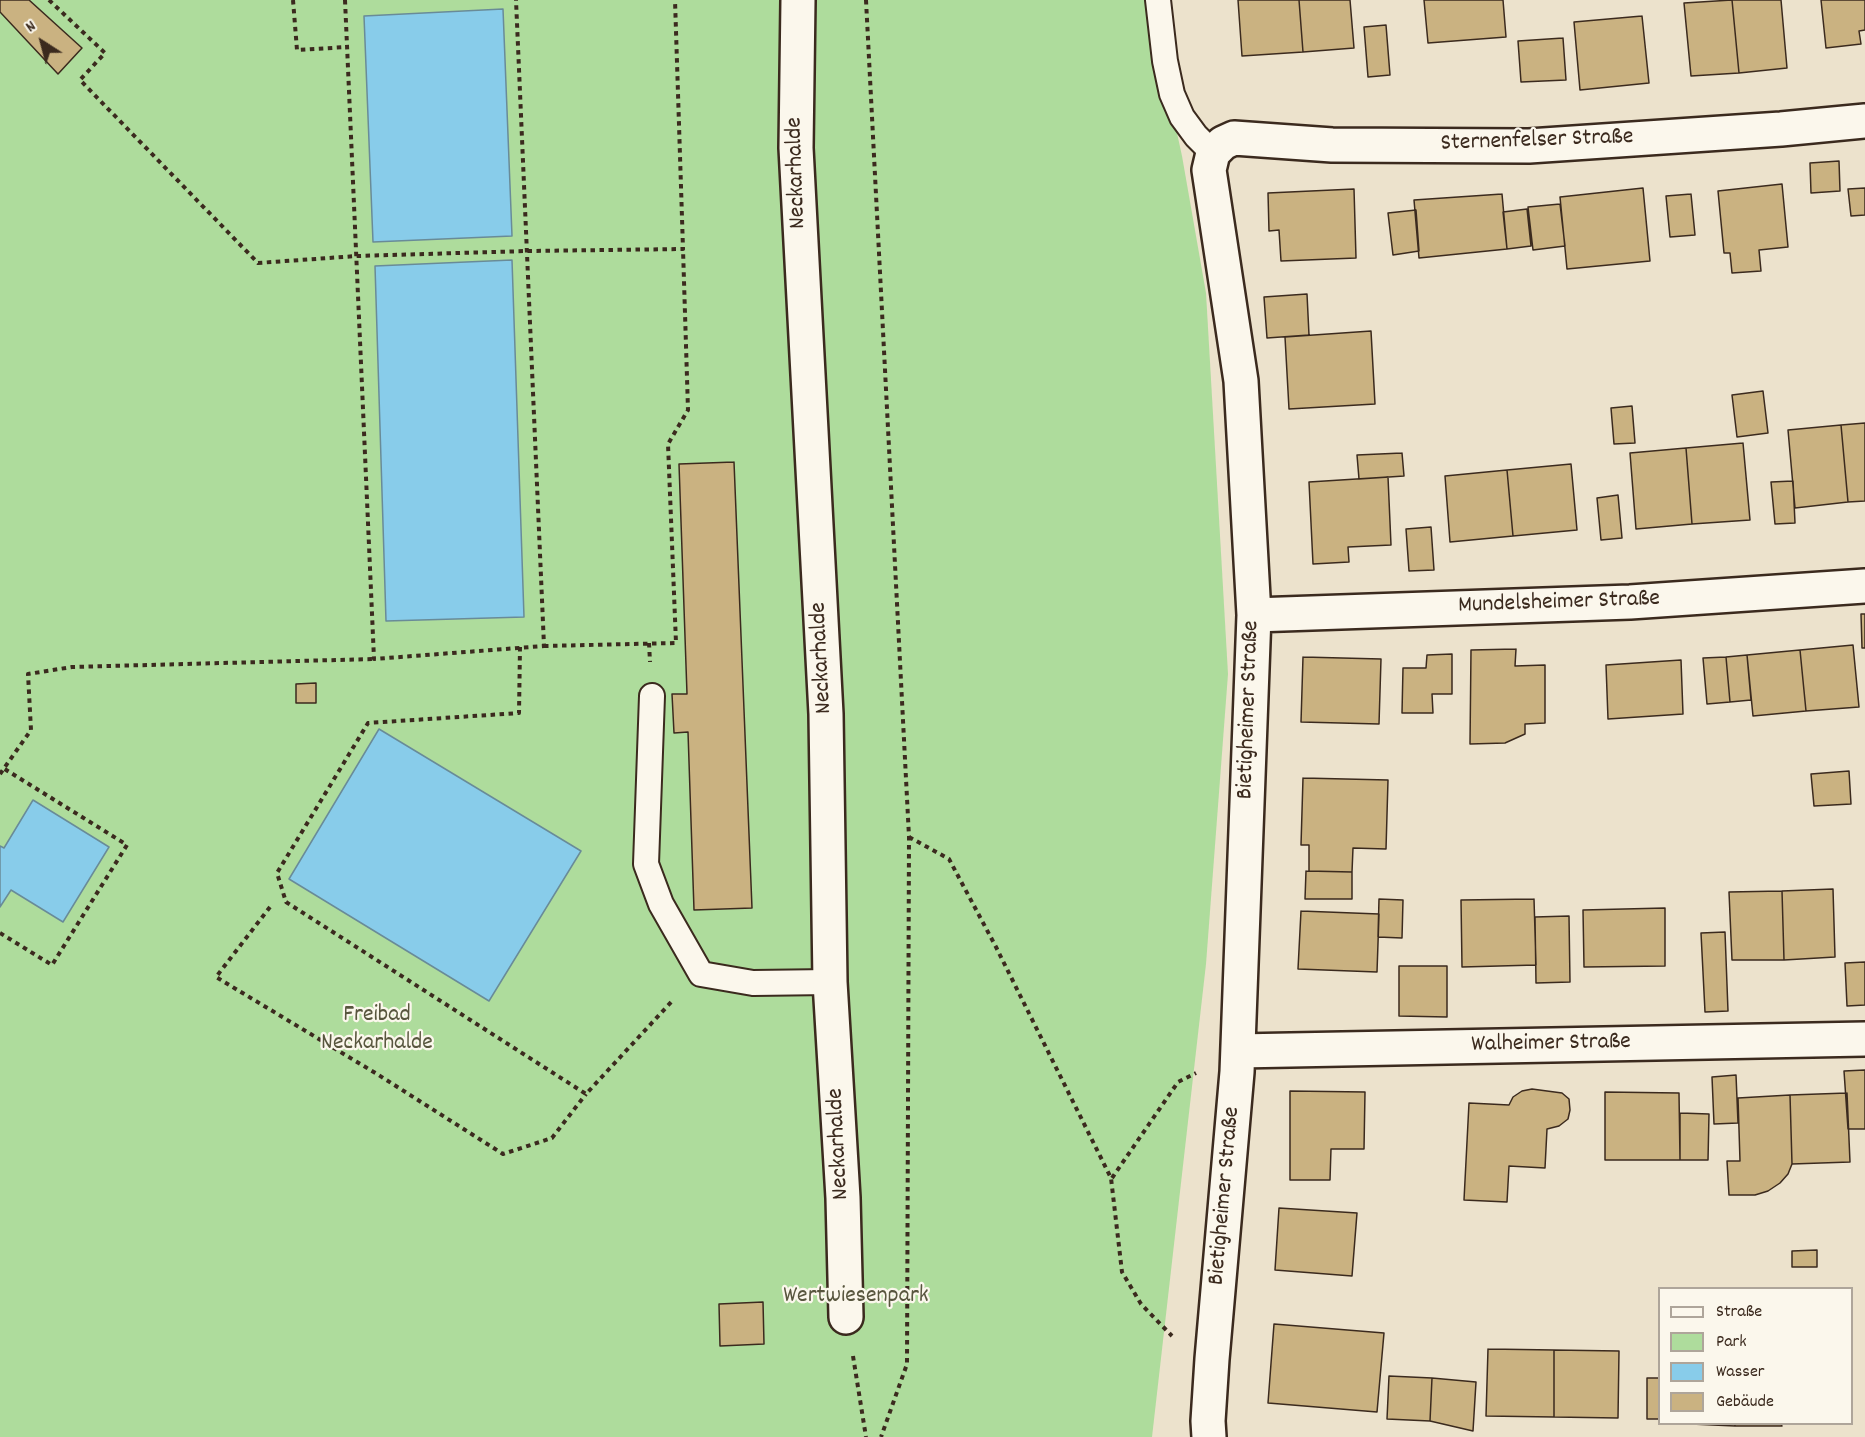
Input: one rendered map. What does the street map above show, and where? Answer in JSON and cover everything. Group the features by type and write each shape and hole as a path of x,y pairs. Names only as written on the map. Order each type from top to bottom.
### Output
{"street":[{"name":"Neckarhalde","path":"798,0 796,148 826,714 830,982 843,1198 846,1317"},
{"name":"Sternenfelser Straße","path":"1213,153 1223,143 1234,138 1332,145 1528,146 1865,121"},
{"name":"Bietigheimer Straße","path":"1209,1437 1212,1359 1238,1061 1254,615 1241,381 1209,170 1213,153"},
{"name":"Mundelsheimer Straße","path":"1254,615 1630,602 1865,585"},
{"name":"Walheimer Straße","path":"1238,1061 1865,1039"}],"lane":[{"path":"1158,0 1165,61 1172,94 1182,117 1213,153"},
{"path":"652,696 646,864 661,904 701,974 753,983 830,982"}],"path":[{"path":"49,0 105,53 80,80 258,263 357,256 683,249"},
{"path":"293,0 297,50 347,48"},
{"path":"345,0 374,659"},
{"path":"516,0 544,646"},
{"path":"0,774 31,730 28,674 72,667 374,659 520,647 676,643 668,444 688,410 675,0"},
{"path":"866,0 909,837 907,1364 881,1437"},
{"path":"520,647 519,713 368,723 277,873 286,902 586,1094"},
{"path":"0,933 52,965 127,845 3,768"},
{"path":"909,837 949,859 996,947 1112,1178 1122,1272 1142,1304 1173,1337 1212,1359"},
{"path":"270,907 216,977 377,1074 503,1154 552,1138 586,1094 658,1014 701,974"},
{"path":"1112,1178 1178,1082 1202,1071 1238,1061"},
{"path":"846,1317 866,1437"}],"green space":[{"name":"Freibad Neckarhalde","path":"0,0 1148,0 1182,156 1206,293 1228,674 1206,964 1152,1437 0,1437"}],"water":[{"path":"503,9 512,236 373,242 364,16"},
{"path":"512,260 524,617 386,621 375,266"},
{"path":"379,729 581,851 489,1001 289,879"},
{"path":"33,800 109,847 63,922 11,890 0,907 0,846 4,848"}],"building":[{"path":"0,0 29,0 82,48 58,74 0,12"},
{"path":"1238,0 1299,0 1303,52 1242,56"},
{"path":"1299,0 1350,0 1354,48 1303,52"},
{"path":"1424,0 1503,0 1506,37 1428,43"},
{"path":"1732,0 1781,0 1787,68 1739,73"},
{"path":"1732,0 1739,73 1691,76 1684,3"},
{"path":"1821,0 1865,0 1865,30 1859,31 1861,44 1826,48"},
{"path":"1642,16 1649,83 1580,90 1574,22"},
{"path":"1386,25 1390,75 1368,77 1364,27"},
{"path":"1563,38 1566,80 1521,82 1518,41"},
{"path":"1839,161 1840,191 1811,193 1810,163"},
{"path":"1782,184 1788,247 1759,250 1761,271 1732,273 1730,253 1724,253 1718,191"},
{"path":"1643,188 1650,261 1567,269 1560,197"},
{"path":"1865,188 1865,215 1851,216 1848,189"},
{"path":"1354,189 1356,258 1281,261 1279,230 1269,231 1268,193"},
{"path":"1502,194 1507,249 1419,258 1414,200"},
{"path":"1691,194 1695,235 1670,237 1666,196"},
{"path":"1560,204 1565,246 1533,250 1528,207"},
{"path":"1527,209 1531,246 1507,249 1503,212"},
{"path":"1416,210 1419,251 1393,255 1388,213"},
{"path":"1307,294 1309,335 1267,338 1264,297"},
{"path":"1371,331 1375,404 1289,409 1285,337"},
{"path":"1763,391 1768,433 1737,437 1732,395"},
{"path":"1632,406 1635,443 1614,444 1611,408"},
{"path":"1865,423 1865,501 1848,502 1841,425"},
{"path":"1841,425 1848,502 1795,508 1788,430"},
{"path":"1743,443 1750,520 1692,524 1686,448"},
{"path":"1686,448 1692,524 1636,529 1630,453"},
{"path":"1402,453 1404,476 1359,479 1357,455"},
{"path":"734,462 752,908 694,910 688,732 674,733 672,694 687,694 679,464"},
{"path":"1571,464 1577,530 1513,536 1507,470"},
{"path":"1507,470 1513,536 1450,542 1445,476"},
{"path":"1388,477 1391,545 1348,547 1349,562 1313,564 1309,482"},
{"path":"1793,481 1795,523 1775,524 1771,482"},
{"path":"1618,495 1622,538 1601,540 1597,498"},
{"path":"1431,527 1434,570 1409,571 1406,529"},
{"path":"1861,614 1865,614 1865,648 1862,648"},
{"path":"1853,645 1859,707 1806,711 1800,650"},
{"path":"1516,649 1515,666 1545,665 1545,723 1525,724 1525,734 1505,743 1470,744 1471,650"},
{"path":"1800,650 1806,711 1753,716 1747,655"},
{"path":"1452,654 1452,694 1432,694 1433,713 1402,713 1403,668 1426,668 1427,655"},
{"path":"1747,655 1751,700 1730,702 1726,657"},
{"path":"1303,657 1381,659 1379,724 1301,722"},
{"path":"1726,657 1730,702 1707,704 1703,658"},
{"path":"1681,660 1683,714 1608,719 1606,665"},
{"path":"316,683 316,703 296,703 296,684"},
{"path":"1849,771 1851,804 1814,806 1811,774"},
{"path":"1303,778 1388,780 1386,849 1353,848 1352,872 1309,871 1309,845 1301,845"},
{"path":"1306,871 1352,872 1352,899 1305,899"},
{"path":"1833,889 1835,957 1784,960 1782,891"},
{"path":"1782,891 1784,960 1732,960 1729,892"},
{"path":"1379,899 1403,900 1402,938 1378,937"},
{"path":"1534,899 1536,965 1462,967 1461,900"},
{"path":"1665,908 1665,966 1584,967 1583,910"},
{"path":"1301,911 1379,914 1377,972 1298,969"},
{"path":"1569,916 1570,982 1536,983 1535,917"},
{"path":"1725,932 1728,1011 1705,1012 1701,933"},
{"path":"1865,962 1865,1005 1847,1006 1845,963"},
{"path":"1399,966 1447,966 1447,1017 1399,1016"},
{"path":"1865,1070 1865,1129 1848,1129 1844,1071"},
{"path":"1736,1075 1738,1123 1714,1124 1712,1077"},
{"path":"1532,1089 1562,1093 1569,1099 1568,1119 1559,1126 1547,1129 1545,1168 1509,1166 1507,1202 1464,1200 1469,1103 1509,1105 1513,1097 1522,1091"},
{"path":"1290,1091 1365,1092 1364,1149 1331,1149 1330,1180 1290,1180"},
{"path":"1605,1092 1679,1093 1680,1160 1605,1160"},
{"path":"1847,1093 1850,1162 1792,1164 1790,1095"},
{"path":"1790,1095 1792,1164 1788,1174 1768,1191 1755,1195 1729,1195 1727,1161 1740,1161 1738,1098"},
{"path":"1680,1113 1709,1114 1708,1160 1680,1160"},
{"path":"1279,1208 1357,1213 1352,1276 1275,1270"},
{"path":"1817,1250 1817,1267 1792,1267 1792,1251"},
{"path":"763,1302 764,1344 720,1346 719,1304"},
{"path":"1274,1324 1384,1333 1377,1412 1268,1403"},
{"path":"1488,1349 1554,1350 1554,1417 1486,1416"},
{"path":"1554,1350 1619,1351 1618,1418 1554,1417"},
{"path":"1389,1376 1432,1378 1430,1421 1387,1419"},
{"path":"1432,1378 1476,1382 1473,1431 1430,1421"},
{"path":"1647,1378 1658,1378 1658,1419 1647,1419"},
{"path":"1782,1425 1782,1426 1735,1426"}],"park label":[{"name":"Wertwiesenpark","path":"856,1298"}]}
